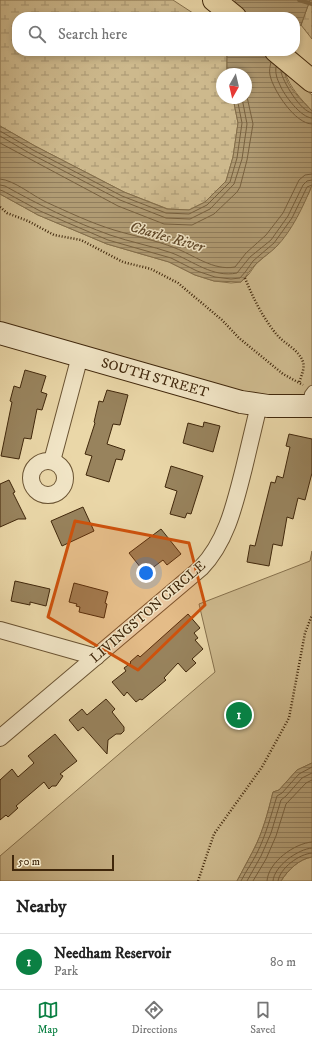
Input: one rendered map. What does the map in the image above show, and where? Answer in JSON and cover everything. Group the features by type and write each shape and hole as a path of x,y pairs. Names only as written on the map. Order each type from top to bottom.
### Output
{"main road":[{"path":"282,56 312,81"}],"street":[{"name":"SOUTH STREET","path":"0,333 232,400 259,405 310,398"},
{"path":"52,461 80,356"},
{"name":"LIVINGSTON CIRCLE","path":"0,738 201,568 213,554 222,538 234,504 259,405"},
{"path":"0,630 96,657"}],"path":[{"path":"0,207 7,213 28,221 54,235 81,240 124,262 151,269 178,284 222,320 239,338 278,370 299,383 310,398"},
{"path":"245,278 252,297 277,334 296,352 302,360 303,371 299,383"},
{"path":"198,881 214,834 262,766 289,718 305,633 312,615"}],"highlighted area":[{"path":"75,521 189,543 205,605 138,670 48,617"}],"green space":[{"path":"0,0 173,0 191,12 12,12 12,56 227,56 227,68 216,68 216,104 234,104 238,123 233,157 226,181 205,202 189,210 168,209 124,192 35,146 0,126"},
{"path":"310,0 312,0 312,39 301,25"},
{"path":"285,72 312,95 312,111 293,88"},
{"path":"312,185 312,398 272,396 237,391 0,323 0,194 38,215 107,244 169,262 195,275 214,281 231,283 241,282 256,264 277,246 309,193"},
{"path":"312,551 312,763 297,770 279,790 273,792 260,837 237,881 0,881 0,856 215,672 199,604 310,561"},
{"path":"312,857 312,881 281,881 294,866 307,858"}],"water":[{"path":"235,0 310,0 300,26 300,12 234,12"},
{"name":"Charles River","path":"227,56 286,56 286,78 292,89 312,111 312,185 297,218 282,241 255,265 241,282 214,281 195,275 169,262 107,244 38,215 0,194 0,126 35,146 124,192 167,209 189,210 205,202 226,181 233,157 238,123 234,104 252,104 252,68 227,68"},
{"path":"312,763 312,857 303,860 294,866 281,881 237,881 260,837 273,792 279,790 297,770"}],"building":[{"path":"25,370 46,376 41,392 47,394 42,410 37,409 31,439 24,438 19,459 1,456 14,386 20,388"},
{"path":"107,390 128,395 120,425 113,424 107,444 125,450 122,460 116,459 109,482 86,475 92,456 85,454 95,423 99,401 103,402"},
{"path":"204,422 220,426 213,452 183,443 188,423 203,427"},
{"path":"289,434 312,439 312,473 305,500 298,498 293,519 287,517 282,546 273,544 269,566 247,562 250,545 255,546 271,482 275,483 277,476 283,478 290,447 286,446"},
{"path":"171,466 203,476 191,514 187,513 185,518 170,514 177,491 165,487"},
{"path":"9,480 15,492 13,493 26,519 18,519 0,527 0,484"},
{"path":"83,507 94,531 62,546 51,521"},
{"path":"161,529 181,554 167,565 163,560 151,569 147,563 141,568 129,553"},
{"path":"15,581 50,589 46,606 30,602 30,605 11,601"},
{"path":"74,583 108,592 105,603 107,604 104,618 79,612 80,607 76,606 77,604 69,602"},
{"path":"188,614 200,628 194,633 198,638 195,640 203,649 192,659 196,663 186,672 178,663 164,678 166,680 142,700 140,699 136,702 127,692 124,696 112,682 126,671 124,668 131,663 130,662 138,655 140,657"},
{"path":"106,699 115,709 112,712 124,727 124,731 121,734 116,734 108,740 107,754 83,727 78,731 69,720 82,709 87,715"},
{"path":"55,734 77,761 60,774 63,776 56,786 52,786 49,789 44,782 16,806 18,808 8,817 6,815 0,820 0,780 12,769 18,777 34,763 28,756"}],"waterway":[{"path":"299,0 312,4"}],"place":[{"name":"Needham Reservoir","path":"239,715"}]}
